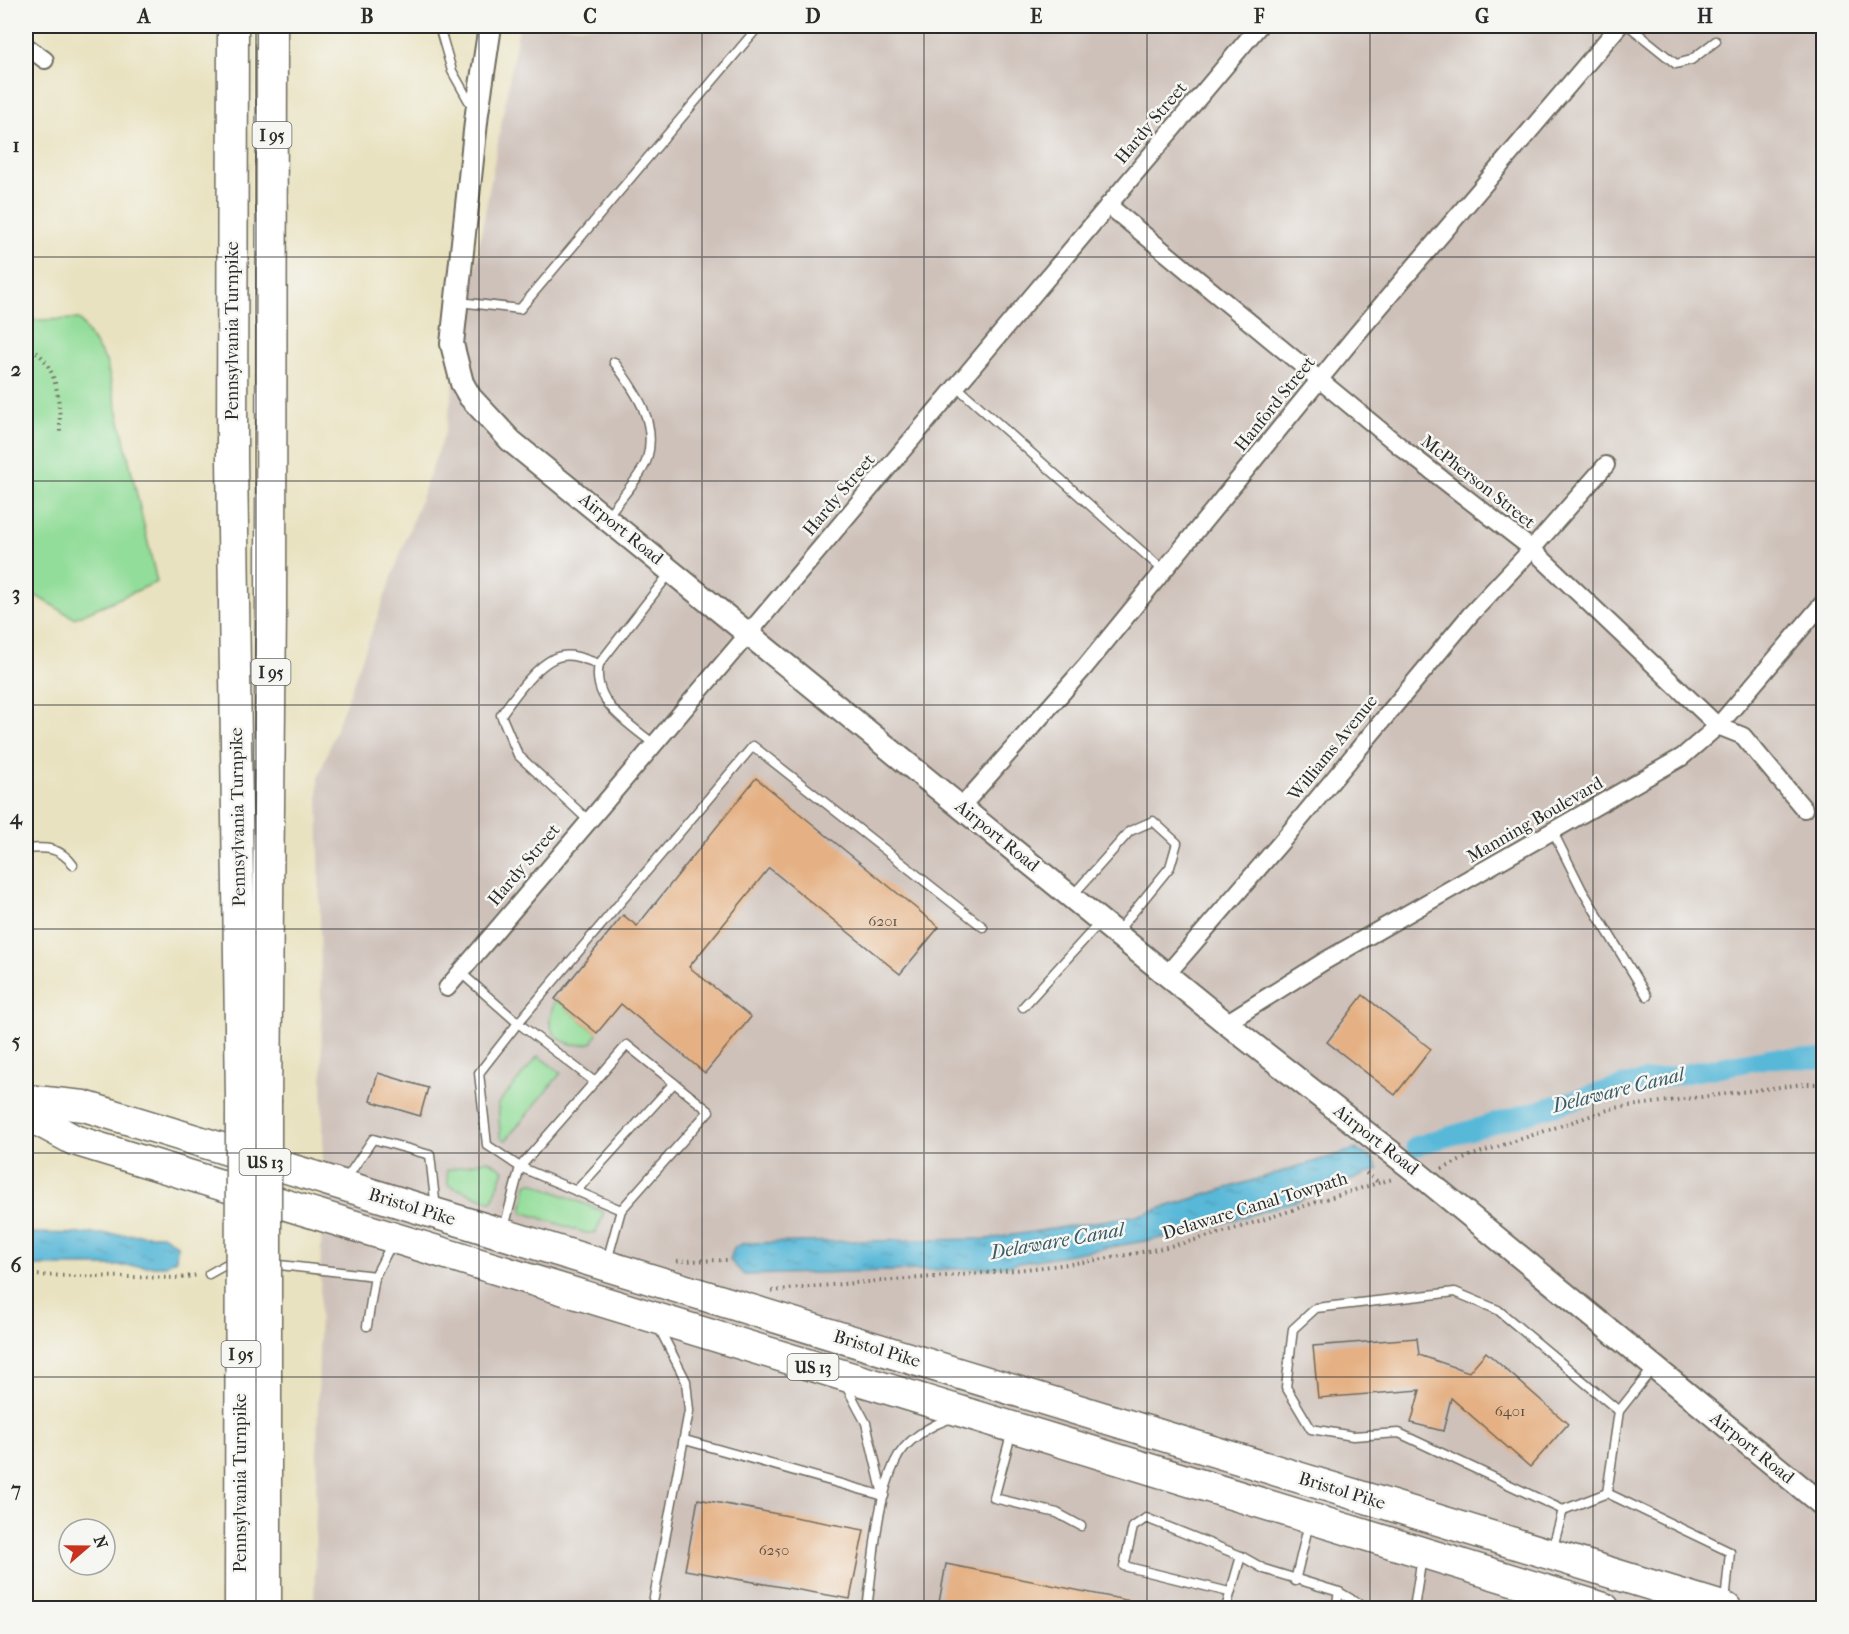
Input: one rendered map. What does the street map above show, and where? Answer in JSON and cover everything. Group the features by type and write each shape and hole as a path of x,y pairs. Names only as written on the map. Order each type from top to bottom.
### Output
{"highway":[{"name":"Pennsylvania Turnpike","path":"233,26 232,458 254,1100 266,1608"},
{"name":"Pennsylvania Turnpike","path":"240,1608 271,610 272,26"},
{"name":"Bristol Pike","path":"26,1100 84,1106 1725,1608"},
{"name":"Bristol Pike","path":"26,1114 74,1140 1310,1518 1423,1553 1541,1594 1604,1608"}],"street":[{"name":"Airport Road","path":"490,26 477,113 452,344 462,383 470,397 511,441 1226,1023 1419,1174 1824,1506"},
{"name":"Hardy Street","path":"447,988 1259,26"},
{"name":"Hanford Street","path":"961,807 1085,667 1320,380 1619,26"},
{"path":"26,46 45,60"},
{"name":"McPherson Street","path":"1108,205 1320,380 1532,549 1718,726 1743,736 1804,809"},
{"name":"Williams Avenue","path":"1167,974 1283,840 1470,615 1532,549 1605,465"},
{"name":"Manning Boulevard","path":"1226,1023 1323,962 1682,757 1718,726 1824,602"}],"lane":[{"path":"439,26 452,71 467,102 477,113"},
{"path":"456,302 520,309 759,26"},
{"path":"1629,26 1676,64 1691,60 1716,41"},
{"path":"1824,239 1824,244"},
{"path":"606,517 647,461 650,440 642,401 614,362"},
{"path":"956,386 1164,571"},
{"path":"654,744 610,707 602,696 597,673 599,664 672,570"},
{"path":"588,820 518,755 501,715 545,663 560,656 574,656 599,664"},
{"path":"621,1210 520,1167 487,1145 479,1073 518,1023 753,746 983,927"},
{"path":"1023,1007 1170,867 1177,843 1153,821 1130,831 1071,896"},
{"path":"1553,832 1582,890 1647,996"},
{"path":"26,849 54,849 66,855 73,865"},
{"path":"460,972 518,1023 595,1082"},
{"path":"502,1235 520,1167 627,1045 709,1111 621,1210 605,1266"},
{"path":"576,1191 674,1083"},
{"path":"342,1186 373,1139 430,1155 437,1215"},
{"path":"367,1326 375,1276 394,1239"},
{"path":"209,1274 233,1260 375,1276"},
{"path":"1619,1411 1498,1310 1455,1292 1316,1308 1293,1329 1286,1387 1311,1429 1353,1436 1399,1433 1563,1510 1607,1493 1730,1552 1725,1608"},
{"path":"652,1608 689,1411 686,1381 654,1318"},
{"path":"1607,1493 1619,1411 1654,1368"},
{"path":"838,1374 866,1424 884,1496"},
{"path":"867,1608 884,1496 895,1460 905,1447 933,1426 969,1414"},
{"path":"1013,1428 994,1498 1057,1513 1081,1526"},
{"path":"685,1440 884,1496"},
{"path":"1551,1555 1563,1510"},
{"path":"1229,1592 1124,1566 1133,1527 1146,1518 1241,1556 1264,1569 1295,1581 1339,1592 1366,1608"},
{"path":"1295,1581 1310,1518"},
{"path":"1414,1608 1423,1553"},
{"path":"1226,1608 1241,1556"},
{"path":"1336,1608 1339,1592"}],"path":[{"path":"26,346 34,350 48,367 60,397 60,435"},
{"path":"1436,1171 1470,1156 1614,1107 1804,1084 1824,1084"},
{"path":"1366,1173 1379,1183"},
{"name":"Delaware Canal Towpath","path":"770,1291 942,1278 1058,1266 1146,1251 1239,1229 1400,1177"},
{"path":"668,1261 730,1260"},
{"path":"26,1275 180,1278 209,1274"}],"shaded area":[{"path":"519,26 1823,26 1823,1608 314,1608 323,1140 318,778 445,433"}],"green space":[{"path":"79,319 106,361 157,582 74,618 36,596 26,581 26,324 34,320"},
{"path":"555,999 597,1033 593,1042 579,1045 564,1042 558,1038 551,1026 550,1018"},
{"path":"538,1056 561,1073 506,1140 501,1138 498,1104"},
{"path":"488,1160 504,1170 492,1202 448,1185 447,1170"},
{"path":"531,1182 604,1212 596,1233 586,1233 522,1212 527,1184"}],"water":[{"path":"1356,1149 1373,1159 1379,1169 1299,1200 1190,1233 991,1268 744,1275 730,1260 734,1248 744,1243 988,1239 1139,1215"},
{"path":"26,1233 162,1235 177,1245 176,1259 164,1266 26,1266"}],"building":[{"path":"756,778 939,927 900,974 769,868 689,967 751,1017 705,1073 621,1004 597,1033 555,999 623,915 637,926"},
{"path":"1363,995 1431,1049 1395,1095 1327,1042"},
{"path":"378,1073 428,1088 420,1116 370,1101"},
{"path":"1417,1338 1419,1355 1469,1372 1486,1352 1568,1424 1530,1467 1451,1398 1443,1431 1411,1423 1420,1390 1318,1398 1313,1346"},
{"path":"698,1499 864,1530 850,1599 685,1570"},
{"path":"946,1564 1131,1601 1131,1608 938,1608"}],"waterway":[{"name":"Delaware Canal","path":"1416,1146 1629,1084 1769,1058 1824,1059"}]}
